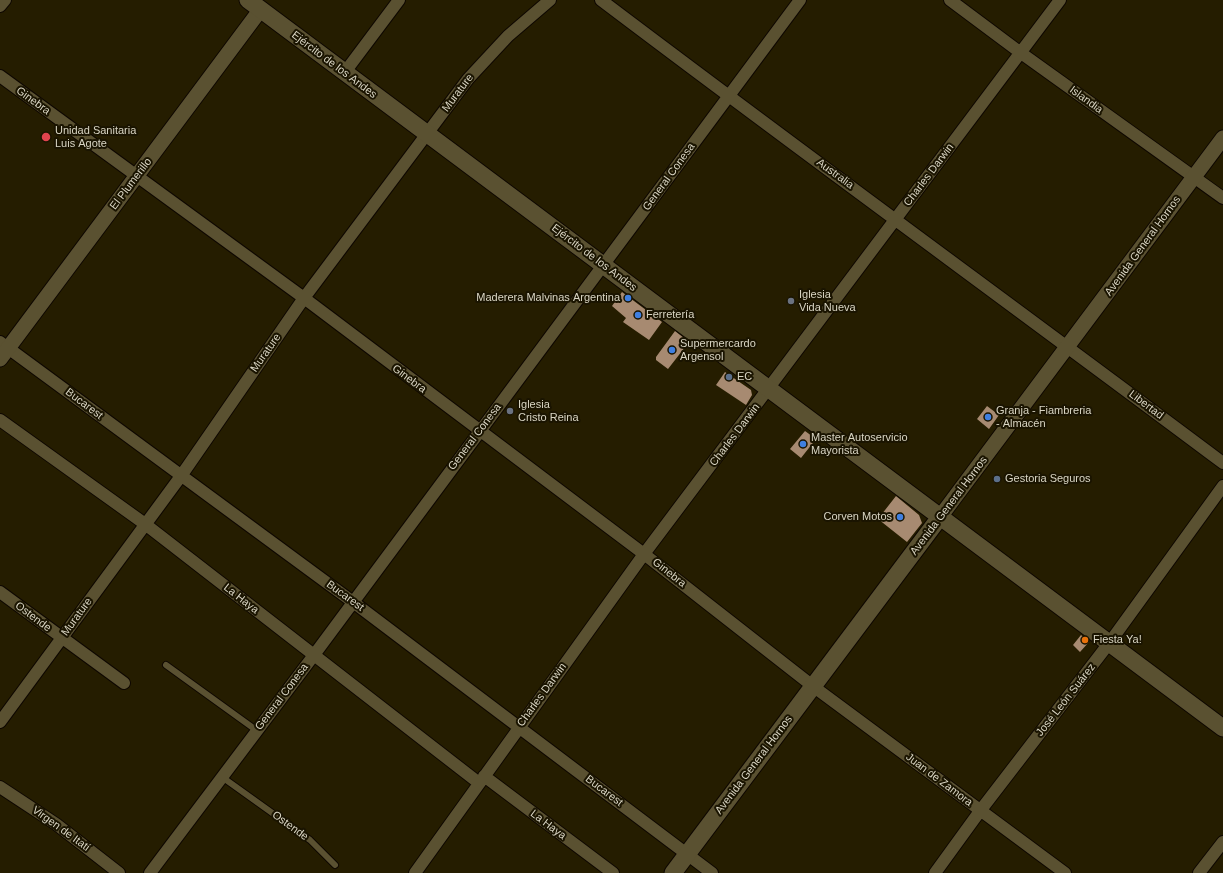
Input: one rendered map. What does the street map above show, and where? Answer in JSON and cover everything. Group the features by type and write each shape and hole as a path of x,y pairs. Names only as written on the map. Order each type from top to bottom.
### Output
{"main road":[{"name":"Ejército de los Andes","path":"255,5 427,135 1110,642 1223,728"},
{"name":"Avenida General Hornos","path":"673,873 940,517"}],"street":[{"path":"0,6 5,0"},
{"path":"344,72 399,0"},
{"name":"Murature","path":"0,722 181,476 304,298 479,66 508,36 550,0"},
{"name":"Australia","path":"601,0 728,96 1068,347"},
{"name":"General Conesa","path":"150,873 256,730 314,655 800,0"},
{"name":"Islandia","path":"950,0 1021,53 1223,198"},
{"name":"Charles Darwin","path":"415,873 519,726 644,554 770,389 1060,0"},
{"name":"El Plumerillo","path":"3,350 136,177 255,5"},
{"name":"Ginebra","path":"0,76 136,177 304,298 644,554 814,687"},
{"name":"Avenida General Hornos","path":"940,517 1223,138"},
{"name":"Libertad","path":"1068,347 1223,463"},
{"name":"Bucarest","path":"3,350 181,476 353,602 712,873"},
{"name":"La Haya","path":"0,420 145,524 314,655 481,779 613,873"},
{"name":"José León Suárez","path":"935,873 980,811 1110,642 1223,486"},
{"name":"Ostende","path":"0,592 124,683"},
{"name":"Juan de Zamora","path":"814,687 1065,873"},
{"name":"Virgen de Itatí","path":"0,787 56,824 119,873"},
{"path":"1199,873 1223,842"}],"lane":[{"path":"166,665 256,730"},
{"name":"Ostende","path":"222,777 310,840 335,865"}],"building":[{"path":"622,292 662,322 649,340 623,322 626,318 612,306"},
{"name":"Supermercardo Argensol","path":"675,331 689,342 668,369 656,360 656,357"},
{"path":"725,372 751,390 752,395 746,405 716,385"},
{"name":"Granja - Fiambreria - Almacén","path":"987,406 999,415 989,429 977,419"},
{"name":"Master Autoservicio Mayorista","path":"805,431 816,439 801,458 790,449"},
{"name":"Corven Motos","path":"896,496 919,515 922,523 907,542 878,519"},
{"path":"1081,635 1089,642 1080,652 1073,645"}],"place":[{"name":"Unidad Sanitaria Luis Agote","path":"46,137"},
{"name":"Maderera Malvinas Argentina","path":"628,298"},
{"name":"Iglesia Vida Nueva","path":"791,301"},
{"name":"Ferretería","path":"638,315"},
{"name":"Supermercardo Argensol","path":"672,350"},
{"name":"EC","path":"729,377"},
{"name":"Iglesia Cristo Reina","path":"510,411"},
{"name":"Granja - Fiambreria - Almacén","path":"988,417"},
{"name":"Master Autoservicio Mayorista","path":"803,444"},
{"name":"Gestoria Seguros","path":"997,479"},
{"name":"Corven Motos","path":"900,517"},
{"name":"Fiesta Ya!","path":"1085,640"}]}
